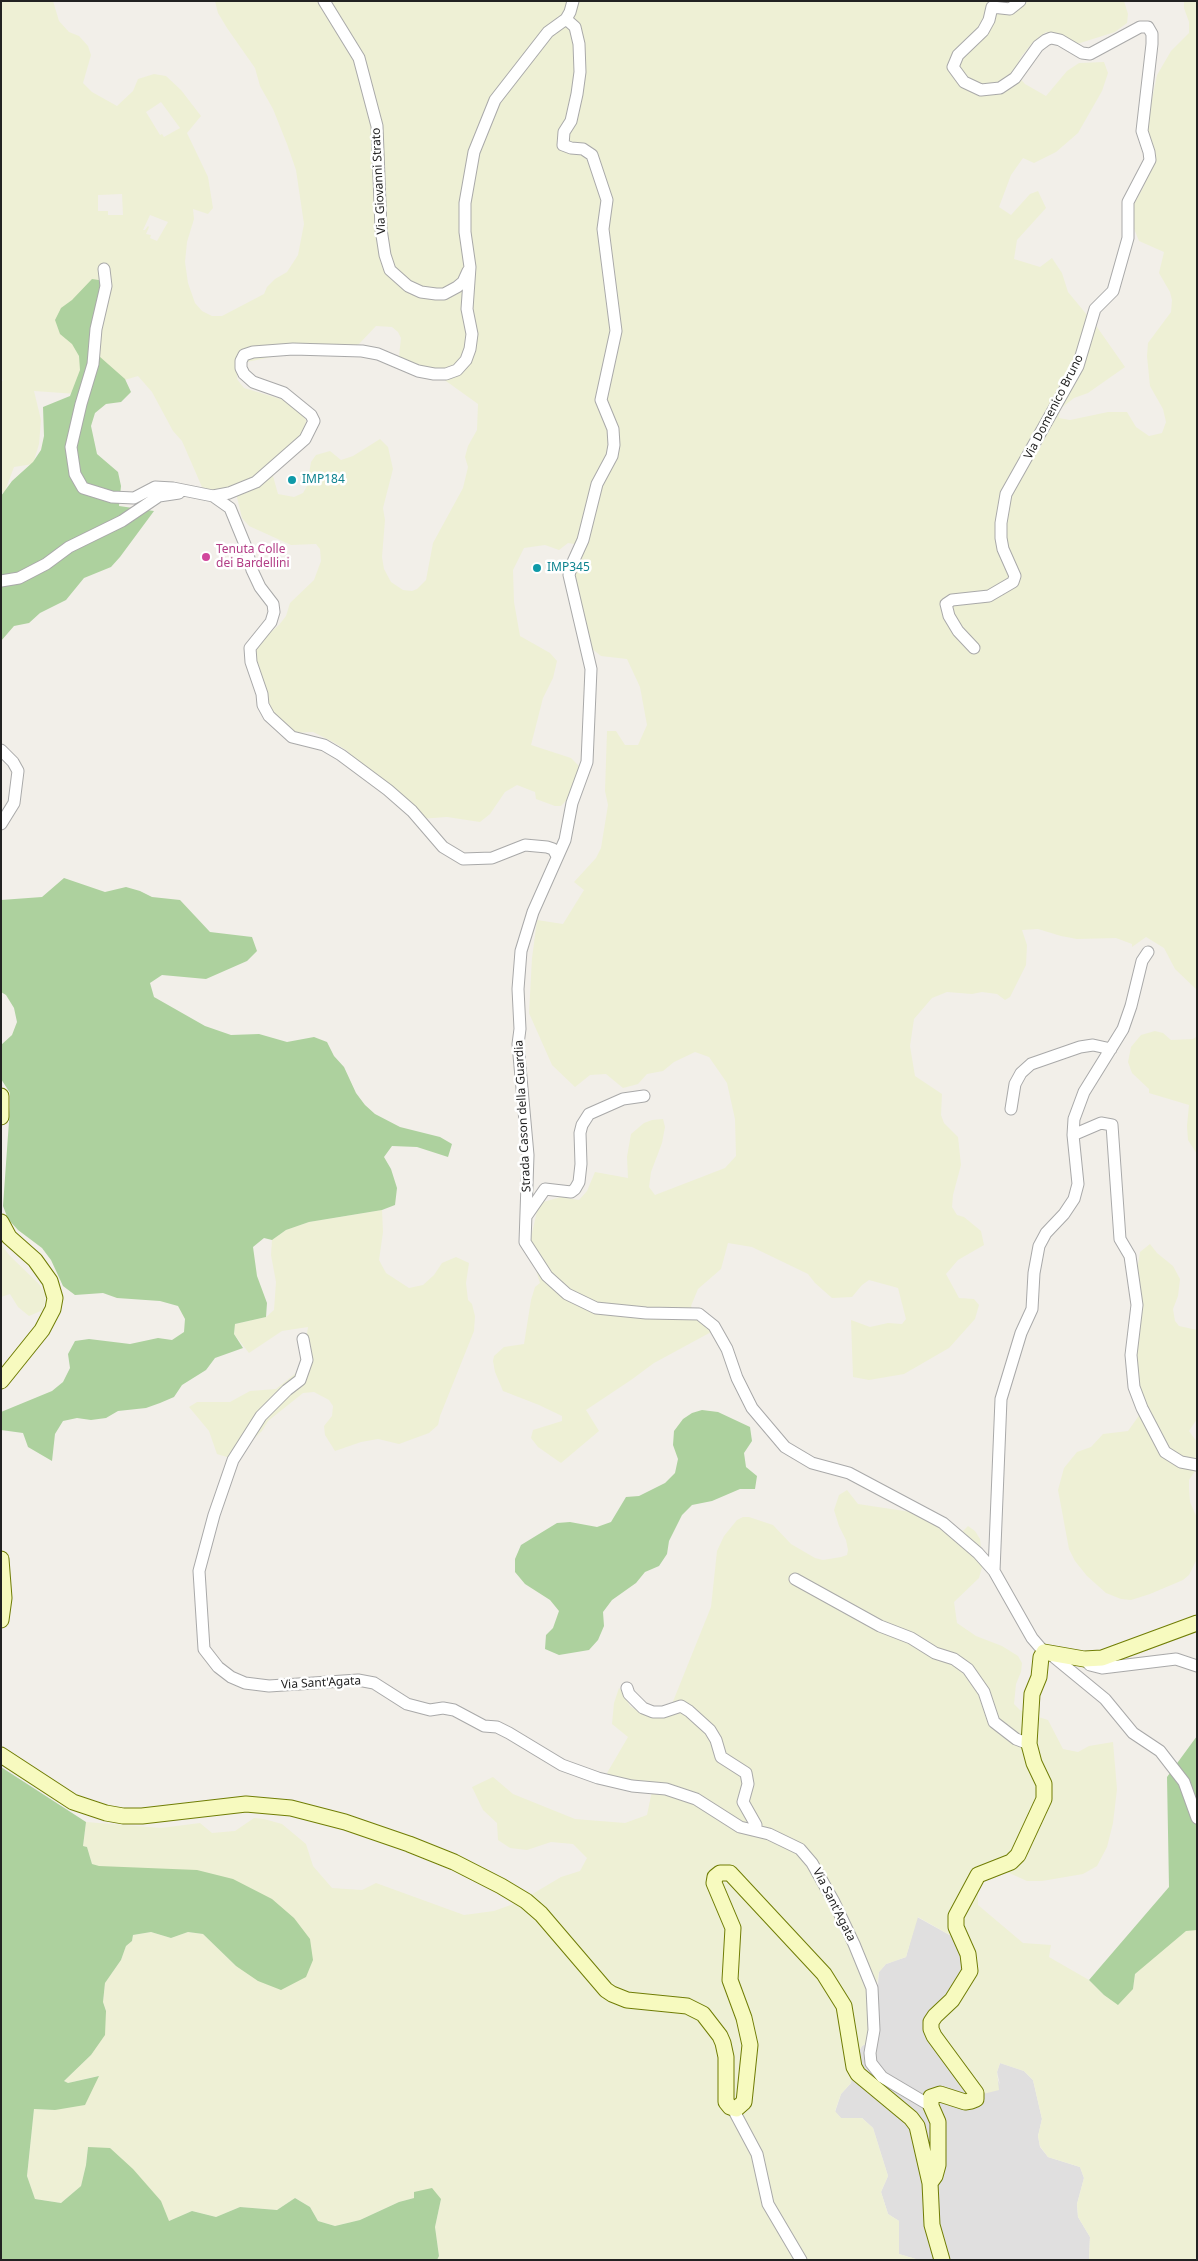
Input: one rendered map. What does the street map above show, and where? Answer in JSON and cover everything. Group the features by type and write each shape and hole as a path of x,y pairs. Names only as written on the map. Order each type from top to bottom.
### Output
{"street":[{"name":"Via Giovanni Strato","path":"324,1 360,58 377,126 381,229 385,255 390,270 408,286 421,292 444,294 463,282 470,267"},
{"path":"104,269 106,286 96,329 93,364 81,404 72,447 75,474 83,488 125,499 134,498 155,487 213,496 229,493 256,482 306,439 314,421 311,415 284,393 253,382 244,374 241,368 244,355 265,350 362,351 378,354 418,371 446,374 457,370 466,360 472,334 468,321 467,300 470,267 465,232 465,202 474,152 499,93 548,32 566,19 573,1"},
{"path":"990,4 1010,9 1020,1"},
{"name":"Via Domenico Bruno","path":"974,648 966,641 949,616 946,604 952,600 963,598 976,599 989,596 1013,582 1015,576 1003,549 1001,538 1006,494 1078,366 1095,309 1112,291 1128,238 1128,202 1150,160 1142,132 1153,38 1148,27 1140,27 1090,54 1082,54 1060,40 1051,38 1038,46 1015,78 1000,88 981,90 964,82 953,67 958,56 983,31 989,20 990,4"},
{"name":"Strada Cason della Guardia","path":"566,19 575,28 579,44 580,72 573,112 564,132 563,145 584,149 592,155 607,200 603,229 616,331 601,392 603,407 613,429 614,445 612,456 597,484 586,533 569,575 591,669 587,762 572,803 565,840 533,912 521,951 518,989 520,1029 518,1044 528,1155 525,1242 529,1251 547,1276 567,1294 596,1308 646,1313 699,1314 714,1326 727,1349 737,1378 752,1408 785,1447 812,1463 858,1478 943,1523 978,1553 994,1571 1032,1638 1047,1653 1104,1699 1133,1733 1160,1751 1184,1782 1197,1818"},
{"path":"1,581 19,578 46,564 69,547 122,521 159,496 189,491"},
{"path":"213,496 230,508 246,547 252,570 260,587 273,604 271,622 250,648 251,662 262,694 263,705 269,716 292,737 324,746 342,755 388,790 412,811 444,847 463,859 492,858 525,845 553,849 557,856"},
{"path":"1,750 18,770 14,803 1,824"},
{"path":"994,1571 1001,1399 1021,1333 1032,1309 1034,1273 1039,1246 1046,1233 1064,1214 1074,1199 1078,1184 1073,1136 1074,1119 1079,1102 1122,1029 1131,1006 1142,961 1148,952"},
{"path":"1011,1108 1015,1084 1021,1073 1031,1064 1086,1046 1104,1046 1111,1049"},
{"path":"1,1096 1,1117"},
{"path":"527,1215 545,1189 571,1192 576,1189 579,1182 581,1164 580,1133 582,1125 589,1114 623,1099 644,1096"},
{"path":"1073,1136 1101,1123 1112,1125 1120,1239 1130,1256 1137,1305 1131,1356 1134,1387 1142,1408 1165,1452 1181,1462 1197,1465"},
{"path":"1,1222 9,1237 35,1260 50,1281 55,1298 53,1309 42,1330 1,1381"},
{"name":"Via Sant'Agata","path":"302,1339 307,1360 300,1380 261,1416 233,1460 203,1553 199,1571 204,1649 218,1666 231,1677 245,1682 269,1686 358,1680 374,1683 407,1704 430,1710 443,1708 454,1710 484,1726 497,1727 562,1766 598,1778 632,1786 666,1789 696,1799 740,1827 756,1830 800,1849 812,1863 834,1902 872,1988 874,2030 870,2053 871,2063 882,2077 931,2106"},
{"path":"1,1559 4,1598 1,1620"},
{"path":"796,1579 873,1623 911,1638 935,1653 954,1659 968,1670 984,1692 994,1722 1016,1739 1029,1744"},
{"path":"930,2183 935,2176 938,2165 938,2122 931,2106 932,2097 940,2094 965,2102 976,2099 975,2088 934,2036 931,2022 952,2000 970,1971 968,1954 956,1927 956,1916 967,1893 978,1875 1011,1862 1018,1855 1044,1799 1044,1784 1034,1764 1029,1744 1032,1694 1039,1677 1040,1662 1047,1653 1084,1659 1102,1658 1197,1624"},
{"path":"1084,1659 1090,1665 1102,1668 1176,1659 1197,1666"},
{"path":"627,1688 629,1694 642,1708 654,1712 663,1712 681,1706 710,1730 716,1740 720,1757 746,1773 748,1784 743,1802 756,1824 756,1830"},
{"path":"1,1755 73,1802 106,1813 123,1816 142,1816 246,1804 291,1808 346,1822 454,1862 526,1901 541,1914 606,1990 627,2000 687,2006 703,2014 720,2036 724,2043 726,2057 726,2102 733,2108 756,2154 768,2204 801,2260"},
{"path":"733,2108 740,2107 744,2102 750,2045 744,2018 730,1980 733,1928 714,1883 717,1875 723,1872 732,1876 824,1974 836,1990 844,2006 854,2067 858,2074 917,2126 930,2183 932,2225 942,2260"}],"shaded area":[{"path":"917,1917 955,1938 968,1960 959,1983 1000,2085 997,2072 1000,2063 1024,2071 1033,2080 1042,2119 1038,2136 1040,2147 1048,2157 1080,2167 1084,2178 1077,2204 1078,2217 1090,2237 1089,2260 919,2260 899,2254 899,2221 888,2214 881,2192 888,2176 873,2128 862,2118 841,2118 835,2112 841,2094 851,2083 855,2058 862,2046 874,2039 879,1972 886,1964 906,1957"}],"green space":[{"path":"1,1 53,1 59,21 69,32 79,36 88,46 91,55 83,83 92,92 117,106 133,91 138,79 154,74 166,76 181,90 201,116 187,133 208,177 213,208 208,214 193,209 194,219 187,242 185,262 188,283 195,303 202,311 212,316 222,316 264,294 267,287 275,279 287,272 298,255 304,224 296,170 287,144 273,109 260,86 255,68 218,13 215,1 1124,1 1128,14 1127,23 1115,32 1077,44 1066,38 1046,32 1033,42 1021,57 1014,72 1025,84 1046,96 1067,71 1079,63 1104,62 1108,73 1102,91 1078,133 1056,152 1034,163 1023,158 1011,175 999,207 1011,215 1030,194 1038,191 1046,208 1017,240 1014,259 1040,267 1052,258 1062,273 1068,292 1097,327 1125,367 1088,393 1074,398 1060,409 1059,418 1070,420 1108,412 1127,412 1136,427 1149,436 1162,433 1166,422 1163,409 1150,386 1147,356 1148,343 1171,312 1172,300 1170,292 1159,273 1164,252 1139,241 1131,221 1131,209 1143,188 1156,155 1147,133 1147,123 1157,75 1171,51 1189,33 1189,22 1184,8 1184,1 1197,1 1197,990 1175,969 1164,948 1146,937 1132,947 1132,944 1116,938 1077,939 1038,929 1022,930 1027,945 1026,965 1010,997 1005,1000 997,994 947,992 932,998 914,1019 910,1046 915,1076 942,1094 941,1115 944,1123 958,1137 961,1165 953,1195 952,1207 957,1215 964,1217 981,1231 984,1245 958,1260 946,1274 959,1298 974,1299 979,1305 975,1319 949,1348 904,1374 869,1380 853,1377 851,1320 870,1327 888,1323 902,1324 906,1319 898,1288 869,1280 852,1297 832,1298 808,1274 752,1247 728,1243 721,1269 698,1289 691,1306 698,1318 713,1331 654,1363 586,1410 599,1431 561,1463 538,1447 531,1438 533,1430 562,1421 562,1416 503,1391 495,1372 493,1361 494,1356 504,1347 524,1344 531,1300 535,1287 540,1283 530,1242 537,1211 543,1202 561,1197 579,1200 587,1191 595,1172 628,1178 627,1157 631,1134 644,1123 652,1120 663,1119 665,1127 662,1143 651,1172 649,1187 655,1195 725,1168 736,1156 735,1119 727,1083 709,1057 695,1052 674,1062 663,1071 647,1074 638,1084 623,1088 606,1074 590,1075 575,1087 552,1065 529,1013 532,958 537,920 563,924 584,890 574,882 596,858 601,848 608,805 605,791 607,731 616,731 625,745 638,745 647,725 640,687 627,659 601,656 591,648 573,572 579,551 574,544 568,543 559,550 545,545 524,548 513,570 514,602 520,636 550,653 557,661 553,678 543,698 531,745 571,758 580,767 571,795 561,806 555,806 536,799 535,792 517,785 505,792 490,814 480,822 447,817 419,819 346,750 313,732 293,733 274,716 254,661 255,651 258,643 279,625 286,616 290,603 314,580 321,561 320,549 316,544 291,545 249,526 242,518 235,489 219,493 202,487 182,441 173,431 152,392 138,376 77,394 34,391 41,420 39,444 33,464 14,467 5,491 1,494 1,381 3,381 1,375","holes":["161,102 180,128 164,137 162,134 160,135 146,112","122,194 123,215 108,215 108,211 98,211 98,195","150,215 168,222 157,241 150,238 151,235 146,234 148,226 143,230","376,326 392,327 401,338 398,365 439,376 478,404 477,430 468,446 465,457 468,467 463,488 433,543 426,580 417,589 412,591 403,590 391,582 384,569 382,557 385,520 383,508 393,469 388,447 380,439 353,456 341,460 330,451 316,455 311,462 307,486 303,493 294,497 278,494 273,476 278,465 305,431 306,420 294,403 244,388 237,379 238,368 247,362 276,356 346,349 359,344"]},
{"path":"92,279 105,281 91,349 125,379 131,392 121,402 106,404 95,413 91,426 97,454 118,472 121,486 119,506 154,511 111,567 84,578 66,600 40,613 29,623 14,626 1,641 1,496 12,481 33,462 41,450 44,436 43,407 70,396 80,370 79,356 72,344 60,334 55,320 61,308 72,300"},
{"path":"64,878 105,892 126,887 152,897 180,900 210,932 252,937 257,951 247,961 206,979 162,975 150,983 154,997 205,1026 231,1035 259,1034 287,1042 314,1037 327,1042 334,1056 344,1067 356,1093 375,1114 400,1127 440,1137 452,1144 448,1157 417,1147 392,1146 384,1157 391,1169 397,1188 395,1205 382,1210 309,1222 286,1230 272,1240 264,1238 253,1247 257,1276 267,1303 266,1317 235,1324 234,1334 243,1348 215,1358 206,1370 182,1385 174,1397 160,1403 146,1408 118,1411 106,1418 91,1420 77,1418 63,1421 55,1434 52,1461 28,1447 23,1433 1,1430 1,1412 52,1391 63,1382 70,1368 68,1354 75,1341 89,1339 130,1344 158,1338 172,1340 184,1332 185,1319 178,1306 160,1301 117,1298 103,1293 75,1295 63,1286 51,1260 42,1248 18,1230 8,1219 3,1206 10,1093 1,1079 1,1045 12,1035 17,1022 14,1008 6,995 1,992 1,900 42,897"},
{"path":"1155,1031 1163,1033 1171,1040 1193,1039 1197,1036 1197,1154 1188,1140 1189,1105 1149,1093 1149,1089 1132,1073 1128,1062 1131,1047 1141,1035"},
{"path":"382,1210 383,1232 379,1260 386,1273 409,1288 423,1285 434,1275 442,1263 456,1257 469,1263 466,1283 468,1300 472,1304 475,1316 474,1331 438,1425 429,1433 399,1444 378,1439 361,1442 335,1451 325,1435 324,1426 332,1416 333,1406 329,1400 314,1392 303,1393 268,1421 262,1431 240,1452 227,1457 217,1454 209,1431 189,1407 197,1402 230,1402 250,1391 276,1389 301,1369 308,1327 282,1331 249,1353 234,1334 235,1324 266,1317 274,1310 276,1282 271,1255 272,1240 286,1230 309,1222"},
{"path":"1,1244 9,1255 39,1284 46,1296 43,1310 29,1316 18,1307 10,1294 1,1297"},
{"path":"1150,1244 1157,1253 1173,1266 1180,1279 1178,1296 1173,1309 1175,1321 1179,1326 1197,1330 1197,1419 1189,1431 1197,1442 1197,1468 1189,1480 1189,1488 1190,1502 1197,1518 1197,1559 1189,1575 1183,1580 1131,1600 1121,1599 1106,1593 1087,1576 1075,1561 1069,1549 1058,1490 1064,1468 1077,1452 1091,1447 1103,1434 1128,1431 1140,1412 1135,1389 1139,1293 1141,1290 1137,1289 1136,1276 1140,1252"},
{"path":"702,1410 718,1412 750,1427 752,1441 744,1453 746,1467 757,1476 755,1489 740,1489 712,1501 692,1505 682,1515 669,1541 667,1554 659,1566 645,1572 636,1583 612,1600 603,1612 604,1626 598,1640 589,1650 559,1655 545,1649 546,1635 553,1628 559,1611 550,1600 525,1584 515,1572 515,1559 521,1545 557,1523 570,1522 597,1527 611,1522 626,1497 639,1496 665,1483 675,1473 678,1459 673,1445 674,1431 683,1419 692,1413"},
{"path":"847,1490 858,1504 911,1512 924,1517 944,1532 959,1535 968,1526 975,1531 980,1539 983,1564 979,1578 954,1602 957,1623 976,1636 1002,1646 1018,1656 1022,1663 1021,1672 1016,1684 1014,1704 1020,1710 1048,1720 1063,1749 1078,1752 1089,1746 1113,1742 1117,1789 1113,1823 1107,1847 1097,1866 1083,1874 1042,1881 1027,1881 1007,1872 991,1871 978,1884 978,1905 1023,1943 1051,1945 1049,1957 1089,1980 1104,1995 1133,1989 1135,1974 1148,1961 1186,1930 1197,1930 1197,2260 1089,2260 1090,2237 1078,2217 1077,2204 1084,2178 1080,2167 1048,2157 1040,2146 1038,2136 1042,2119 1033,2080 1024,2071 1000,2063 997,2072 999,2090 979,2095 942,2045 936,2018 968,1960 955,1938 918,1917 906,1957 886,1964 879,1972 877,1983 878,2027 874,2039 862,2046 855,2058 851,2083 841,2094 835,2111 841,2118 862,2118 873,2128 888,2176 881,2192 888,2214 899,2221 899,2254 919,2260 437,2260 439,2256 435,2227 441,2199 414,2198 399,2202 360,2220 335,2226 318,2221 310,2207 295,2198 277,2210 240,2207 216,2217 192,2211 169,2221 88,2147 81,2186 61,2203 35,2199 27,2176 34,2109 55,2110 98,2076 68,2083 64,2081 91,2055 106,2011 103,2002 105,1983 121,1960 126,1946 132,1941 133,1935 151,1932 171,1938 188,1932 203,1934 236,1966 306,1977 92,1864 87,1847 83,1846 86,1822 161,1828 200,1823 212,1833 235,1831 254,1818 264,1819 282,1824 306,1844 313,1866 332,1888 362,1890 376,1883 464,1915 494,1911 519,1902 561,1877 580,1871 587,1858 573,1844 551,1842 527,1850 510,1848 498,1840 497,1823 483,1810 472,1787 493,1777 513,1794 575,1819 625,1823 647,1815 652,1791 615,1788 607,1773 628,1737 612,1724 614,1703 619,1688 630,1706 643,1714 653,1715 672,1704 711,1607 717,1551 724,1536 737,1520 749,1517 773,1525 791,1544 815,1558 823,1560 841,1557 847,1555 848,1550 834,1510 839,1495"},
{"path":"1197,1736 1197,1930 1186,1931 1135,1974 1133,1989 1118,2005 1104,1995 1089,1980 1169,1887 1167,1777"},
{"path":"1,1767 86,1822 83,1846 87,1847 92,1864 99,1866 197,1870 233,1879 272,1899 294,1918 310,1939 313,1960 306,1977 281,1990 258,1981 236,1966 203,1934 188,1932 171,1938 151,1932 133,1935 132,1941 126,1946 121,1960 105,1983 103,2002 106,2011 105,2035 91,2055 64,2081 68,2083 99,2076 85,2105 55,2110 34,2109 27,2176 35,2199 61,2203 81,2186 88,2147 110,2148 133,2169 161,2201 169,2221 192,2211 216,2217 240,2207 277,2210 295,2198 310,2207 318,2221 335,2226 360,2220 399,2202 414,2198 414,2192 432,2188 441,2199 435,2227 439,2256 437,2260 1,2260"}],"place":[{"name":"IMP184","path":"292,480"},
{"name":"Tenuta Colle dei Bardellini","path":"206,557"},
{"name":"IMP345","path":"537,568"}]}
